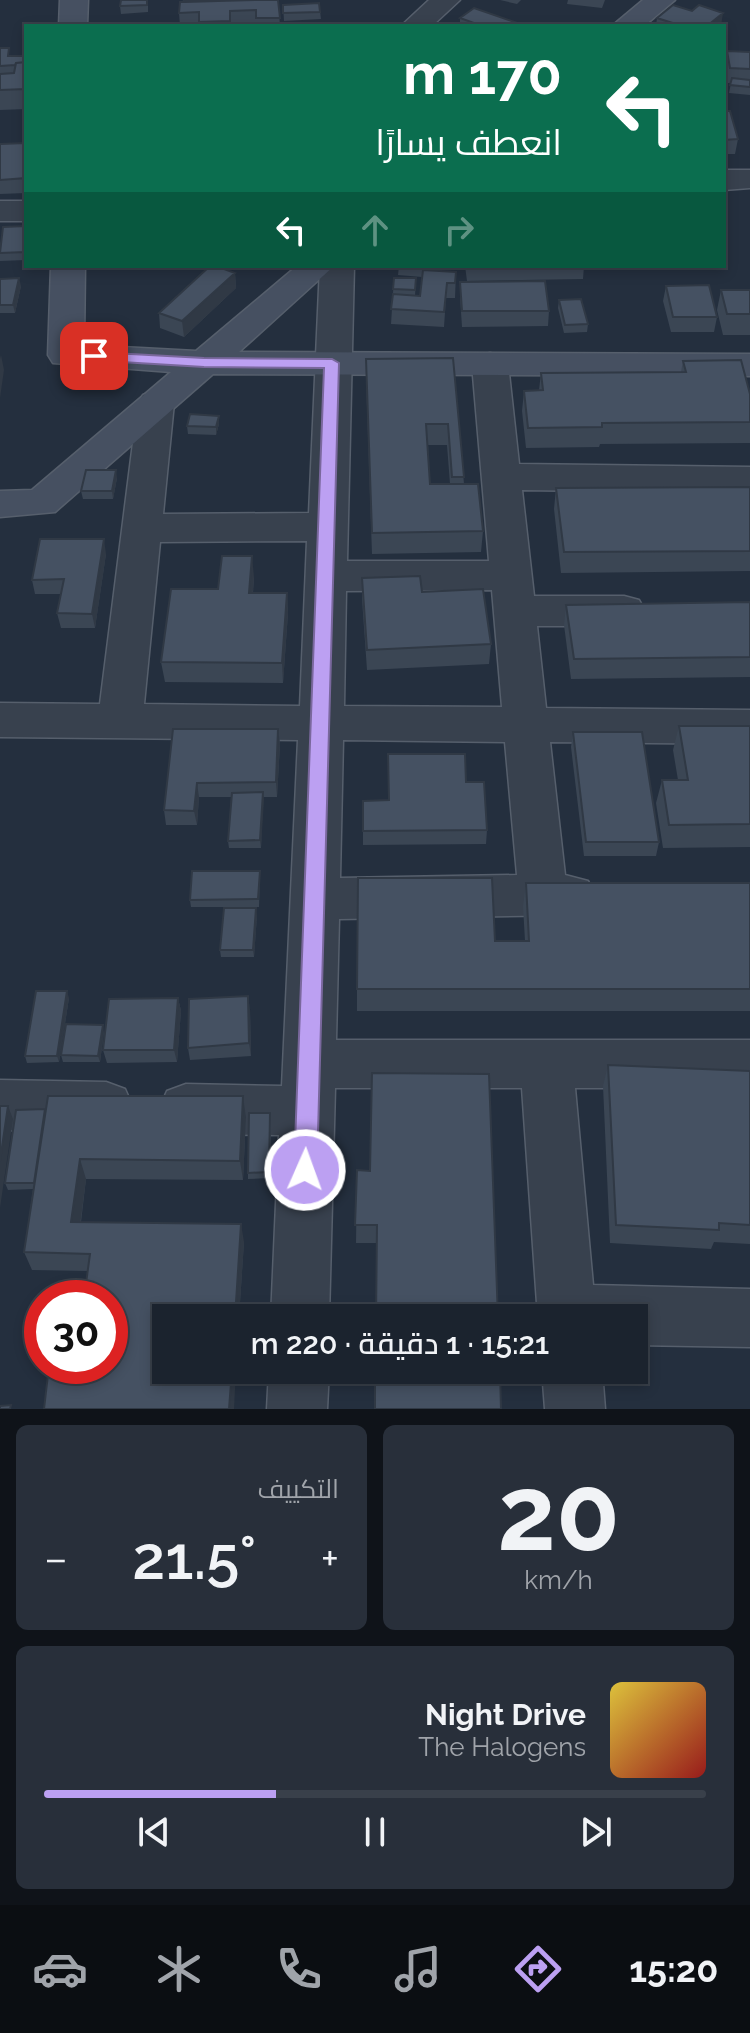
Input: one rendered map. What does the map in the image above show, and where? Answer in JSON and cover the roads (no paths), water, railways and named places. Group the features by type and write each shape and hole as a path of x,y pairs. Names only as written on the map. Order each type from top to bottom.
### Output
{"street":[{"path":"73,24 74,0"},
{"path":"417,24 446,0"},
{"path":"629,24 661,0"},
{"path":"726,180 750,179"},
{"path":"0,211 24,211"},
{"path":"68,268 66,355 204,363 750,365"},
{"path":"0,504 41,503 315,268"},
{"path":"300,1304 337,268"},
{"path":"490,364 543,896"},
{"path":"120,722 156,403"},
{"path":"501,477 750,480"},
{"path":"142,528 326,527"},
{"path":"325,576 512,593 656,612"},
{"path":"0,720 750,727"},
{"path":"314,899 622,894"},
{"path":"547,1064 567,1304"},
{"path":"0,1105 308,1088 547,1064 750,1064"},
{"path":"648,1327 750,1318"},
{"path":"297,1409 298,1384"},
{"path":"573,1384 575,1409"}]}
